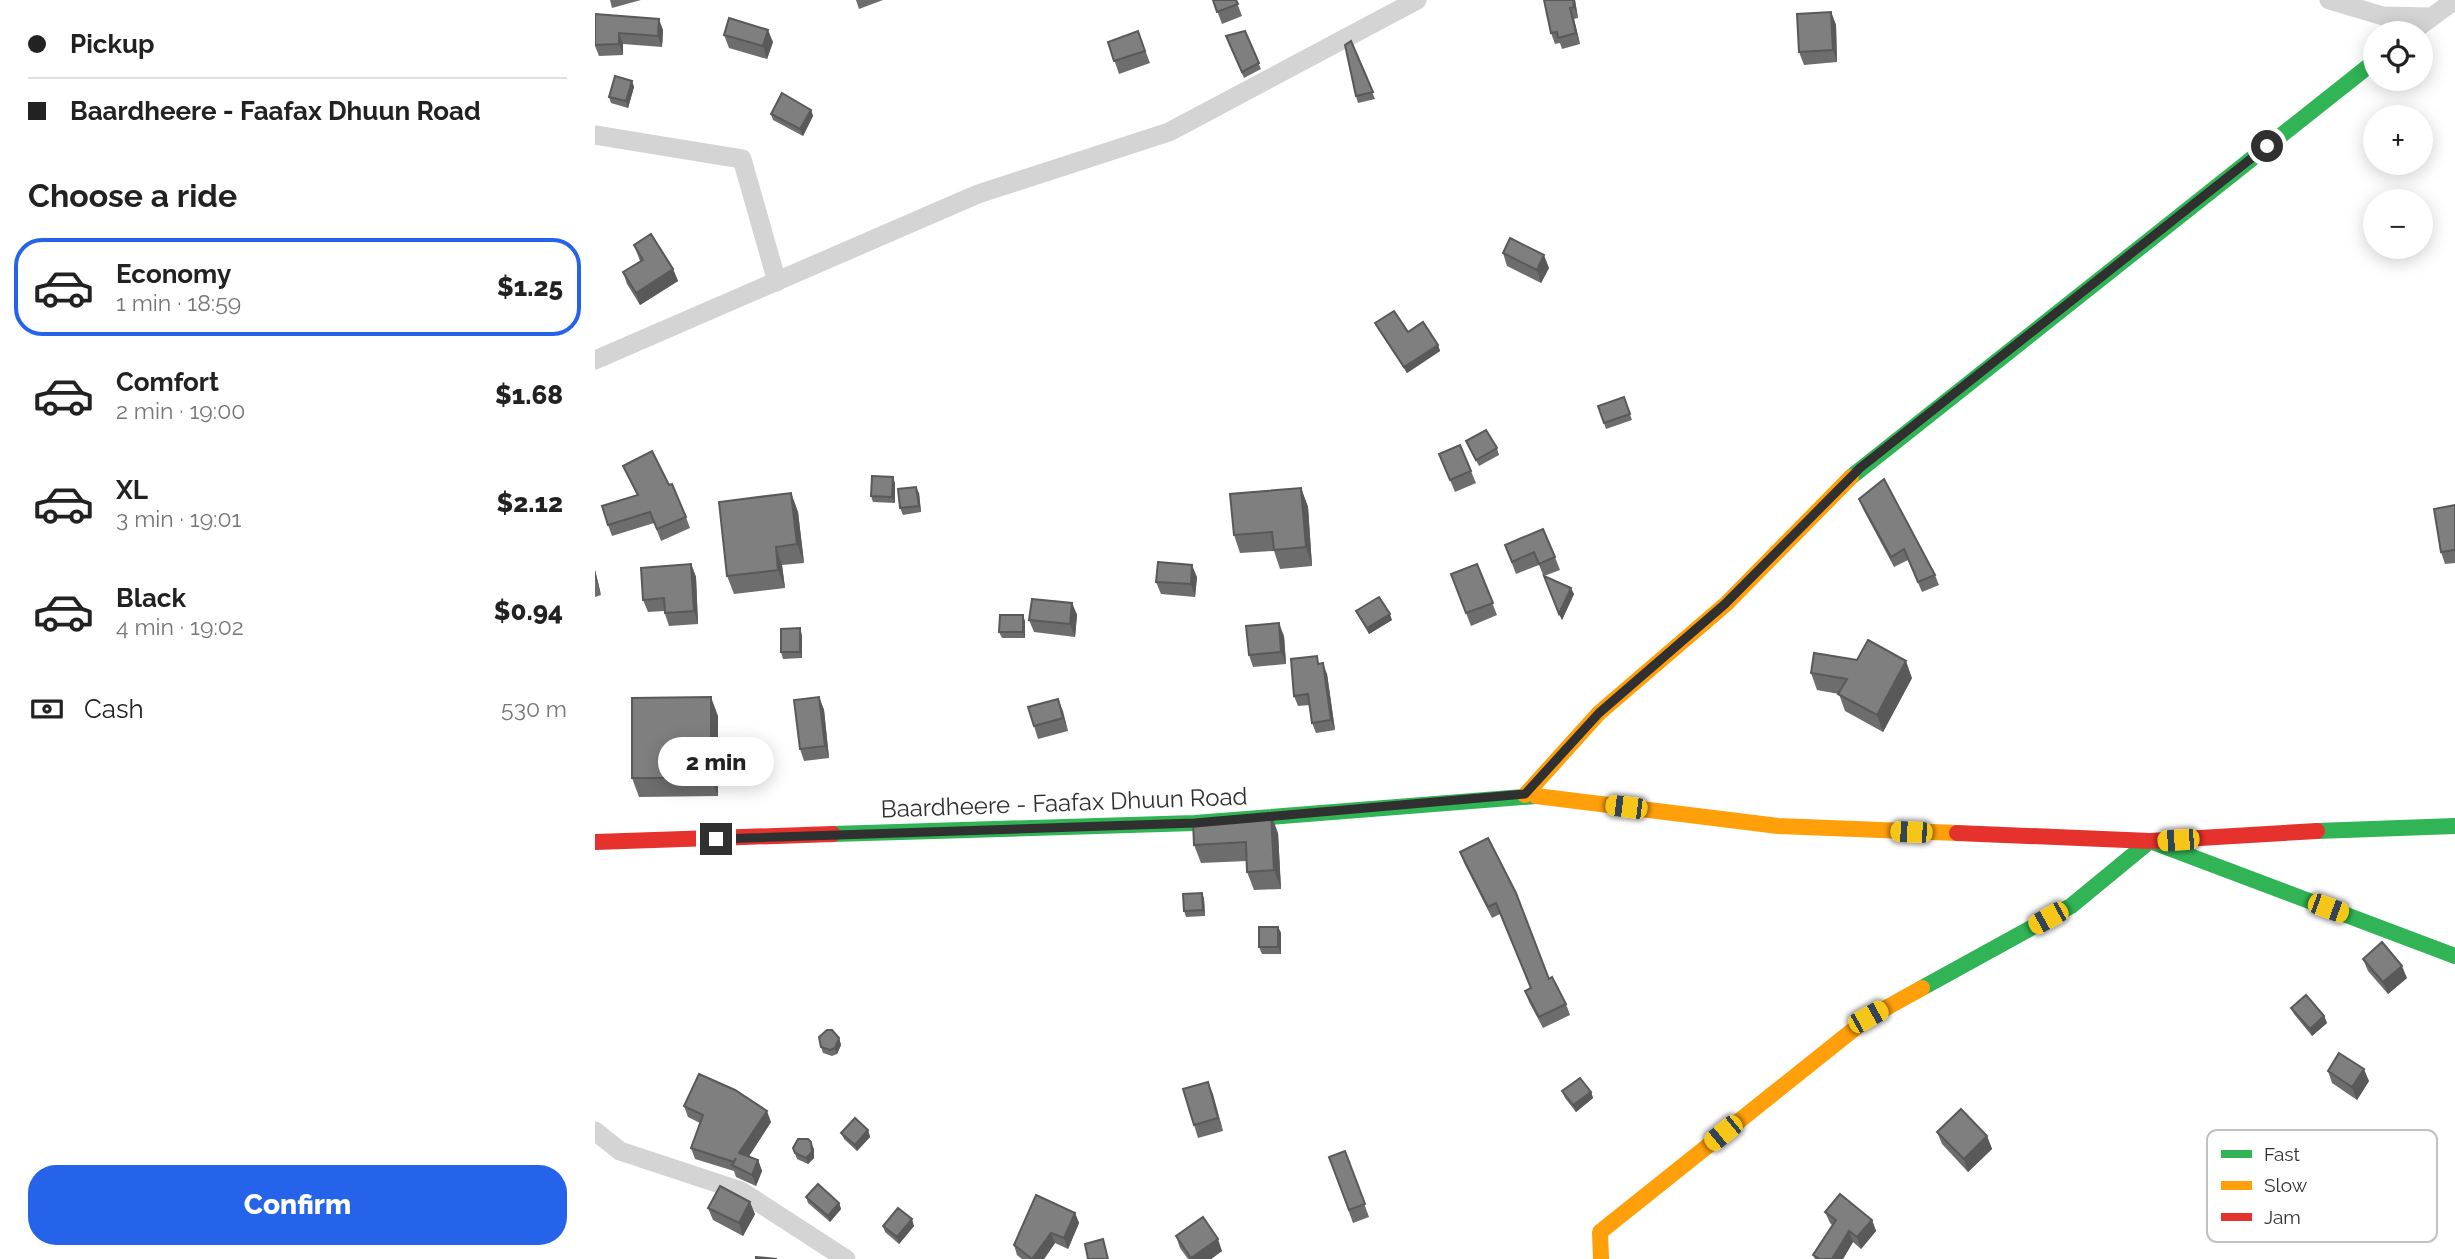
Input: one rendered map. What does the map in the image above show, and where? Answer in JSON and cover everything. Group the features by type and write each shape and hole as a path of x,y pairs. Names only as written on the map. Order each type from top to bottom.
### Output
{"street":[{"path":"595,360 978,194 1169,132 1417,0"},
{"path":"2329,0 2383,16 2431,17"},
{"path":"2426,21 2455,1"},
{"path":"1525,794 1599,713 1725,604 1860,468 2363,70"},
{"path":"595,135 742,159 777,282"},
{"name":"Baardheere - Faafax Dhuun Road","path":"595,842 1195,823 1525,794 1778,826 2150,841 2400,826 2455,826"},
{"path":"1601,1259 1600,1232 1868,1017 2071,905 2150,841 2455,956"},
{"path":"595,1131 620,1151 741,1191 846,1259"}],"building":[{"path":"1213,0 1236,0 1238,4 1217,12"},
{"path":"1544,0 1573,0 1574,7 1570,8 1576,33 1558,38 1557,32 1551,33"},
{"path":"1831,12 1833,50 1799,52 1797,14"},
{"path":"595,14 659,19 658,36 619,33 619,44 595,45"},
{"path":"729,18 768,30 763,46 724,35"},
{"path":"1138,31 1145,51 1114,61 1108,42"},
{"path":"1245,31 1259,63 1242,72 1226,36"},
{"path":"1351,41 1373,92 1356,96 1345,45"},
{"path":"615,76 632,81 626,101 609,97"},
{"path":"782,93 811,110 800,129 771,114"},
{"path":"651,234 673,269 636,293 623,272 643,260 634,245"},
{"path":"1510,238 1544,255 1537,270 1503,253"},
{"path":"1394,311 1408,332 1423,322 1438,345 1404,367 1375,323"},
{"path":"1624,397 1630,414 1604,423 1598,406"},
{"path":"1486,430 1497,448 1476,460 1466,441"},
{"path":"1460,445 1471,471 1450,480 1439,454"},
{"path":"652,451 669,485 672,484 686,517 657,529 650,512 608,525 602,506 638,495 623,466"},
{"path":"872,476 893,477 892,497 871,496"},
{"path":"1884,479 1935,575 1918,582 1904,549 1891,557 1859,499"},
{"path":"916,487 919,506 900,508 898,489"},
{"path":"1301,488 1306,547 1274,550 1272,532 1234,535 1230,494"},
{"path":"791,493 797,544 776,547 778,570 727,576 719,502"},
{"path":"2455,505 2455,550 2441,552 2434,509"},
{"path":"1543,529 1555,557 1539,564 1534,552 1512,562 1505,545"},
{"path":"1158,562 1192,565 1191,584 1156,582"},
{"path":"691,564 694,611 665,613 664,598 643,600 641,568"},
{"path":"1477,564 1493,603 1466,613 1451,574"},
{"path":"1544,576 1571,588 1559,614"},
{"path":"1379,597 1390,614 1367,628 1356,611"},
{"path":"1032,599 1072,603 1070,624 1029,620"},
{"path":"1000,615 1023,615 1023,632 999,632"},
{"path":"1279,623 1281,652 1249,655 1246,626"},
{"path":"800,628 800,652 781,652 781,629"},
{"path":"1868,640 1906,661 1877,715 1838,694 1847,679 1811,673 1814,653 1857,660"},
{"path":"1317,656 1318,664 1323,663 1331,720 1312,723 1308,694 1294,696 1291,659"},
{"path":"711,697 711,778 632,778 632,698"},
{"path":"819,697 825,746 800,749 794,700"},
{"path":"1058,699 1063,718 1034,726 1028,707"},
{"path":"1271,814 1274,870 1247,872 1246,842 1194,845 1193,821"},
{"path":"1488,838 1516,893 1549,979 1552,977 1566,1004 1539,1017 1525,991 1531,988 1496,903 1488,907 1460,852"},
{"path":"1202,893 1203,910 1184,911 1183,894"},
{"path":"1259,927 1278,927 1278,947 1259,947"},
{"path":"2382,942 2402,966 2383,982 2363,959"},
{"path":"2306,995 2324,1016 2310,1029 2291,1008"},
{"path":"827,1030 832,1030 839,1038 835,1048 830,1050 821,1047 819,1037"},
{"path":"2339,1053 2364,1069 2352,1087 2328,1071"},
{"path":"699,1074 735,1090 767,1111 739,1153 758,1160 752,1175 732,1165 734,1162 691,1148 703,1115 684,1106"},
{"path":"1580,1078 1591,1092 1573,1105 1562,1091"},
{"path":"1208,1082 1218,1118 1194,1125 1183,1089"},
{"path":"1961,1109 1987,1136 1964,1159 1937,1132"},
{"path":"855,1118 868,1130 855,1145 841,1133"},
{"path":"798,1139 808,1139 811,1142 812,1152 806,1158 795,1153 793,1148"},
{"path":"1345,1151 1365,1204 1349,1210 1329,1157"},
{"path":"818,1184 839,1203 828,1216 806,1197"},
{"path":"720,1186 750,1202 739,1223 708,1208"},
{"path":"1840,1194 1872,1220 1857,1237 1849,1231 1832,1259 1820,1259 1813,1255 1836,1220 1825,1212"},
{"path":"1036,1195 1075,1213 1064,1238 1051,1233 1032,1259 1014,1245"},
{"path":"898,1208 912,1219 897,1237 883,1226"},
{"path":"1203,1217 1218,1239 1191,1258 1176,1236"},
{"path":"1103,1239 1108,1259 1088,1259 1085,1244"}],"traffic: fast":[{"path":"1851,477 2363,71"},
{"path":"833,834 1195,823 1536,796"},
{"path":"2317,831 2455,826"},
{"path":"1922,988 2071,906 2150,841 2455,956"}],"traffic: slow":[{"path":"1525,795 1599,713 1726,604 1851,477"},
{"path":"1536,796 1778,826 1957,833"},
{"path":"1601,1259 1600,1232 1868,1018 1922,988"}],"traffic: jam":[{"path":"1957,833 2150,841 2317,831"},
{"path":"595,842 833,834"}],"route":[{"path":"716,839 1195,823 1525,794 1599,713 1725,604 1860,468 2267,146"}]}
